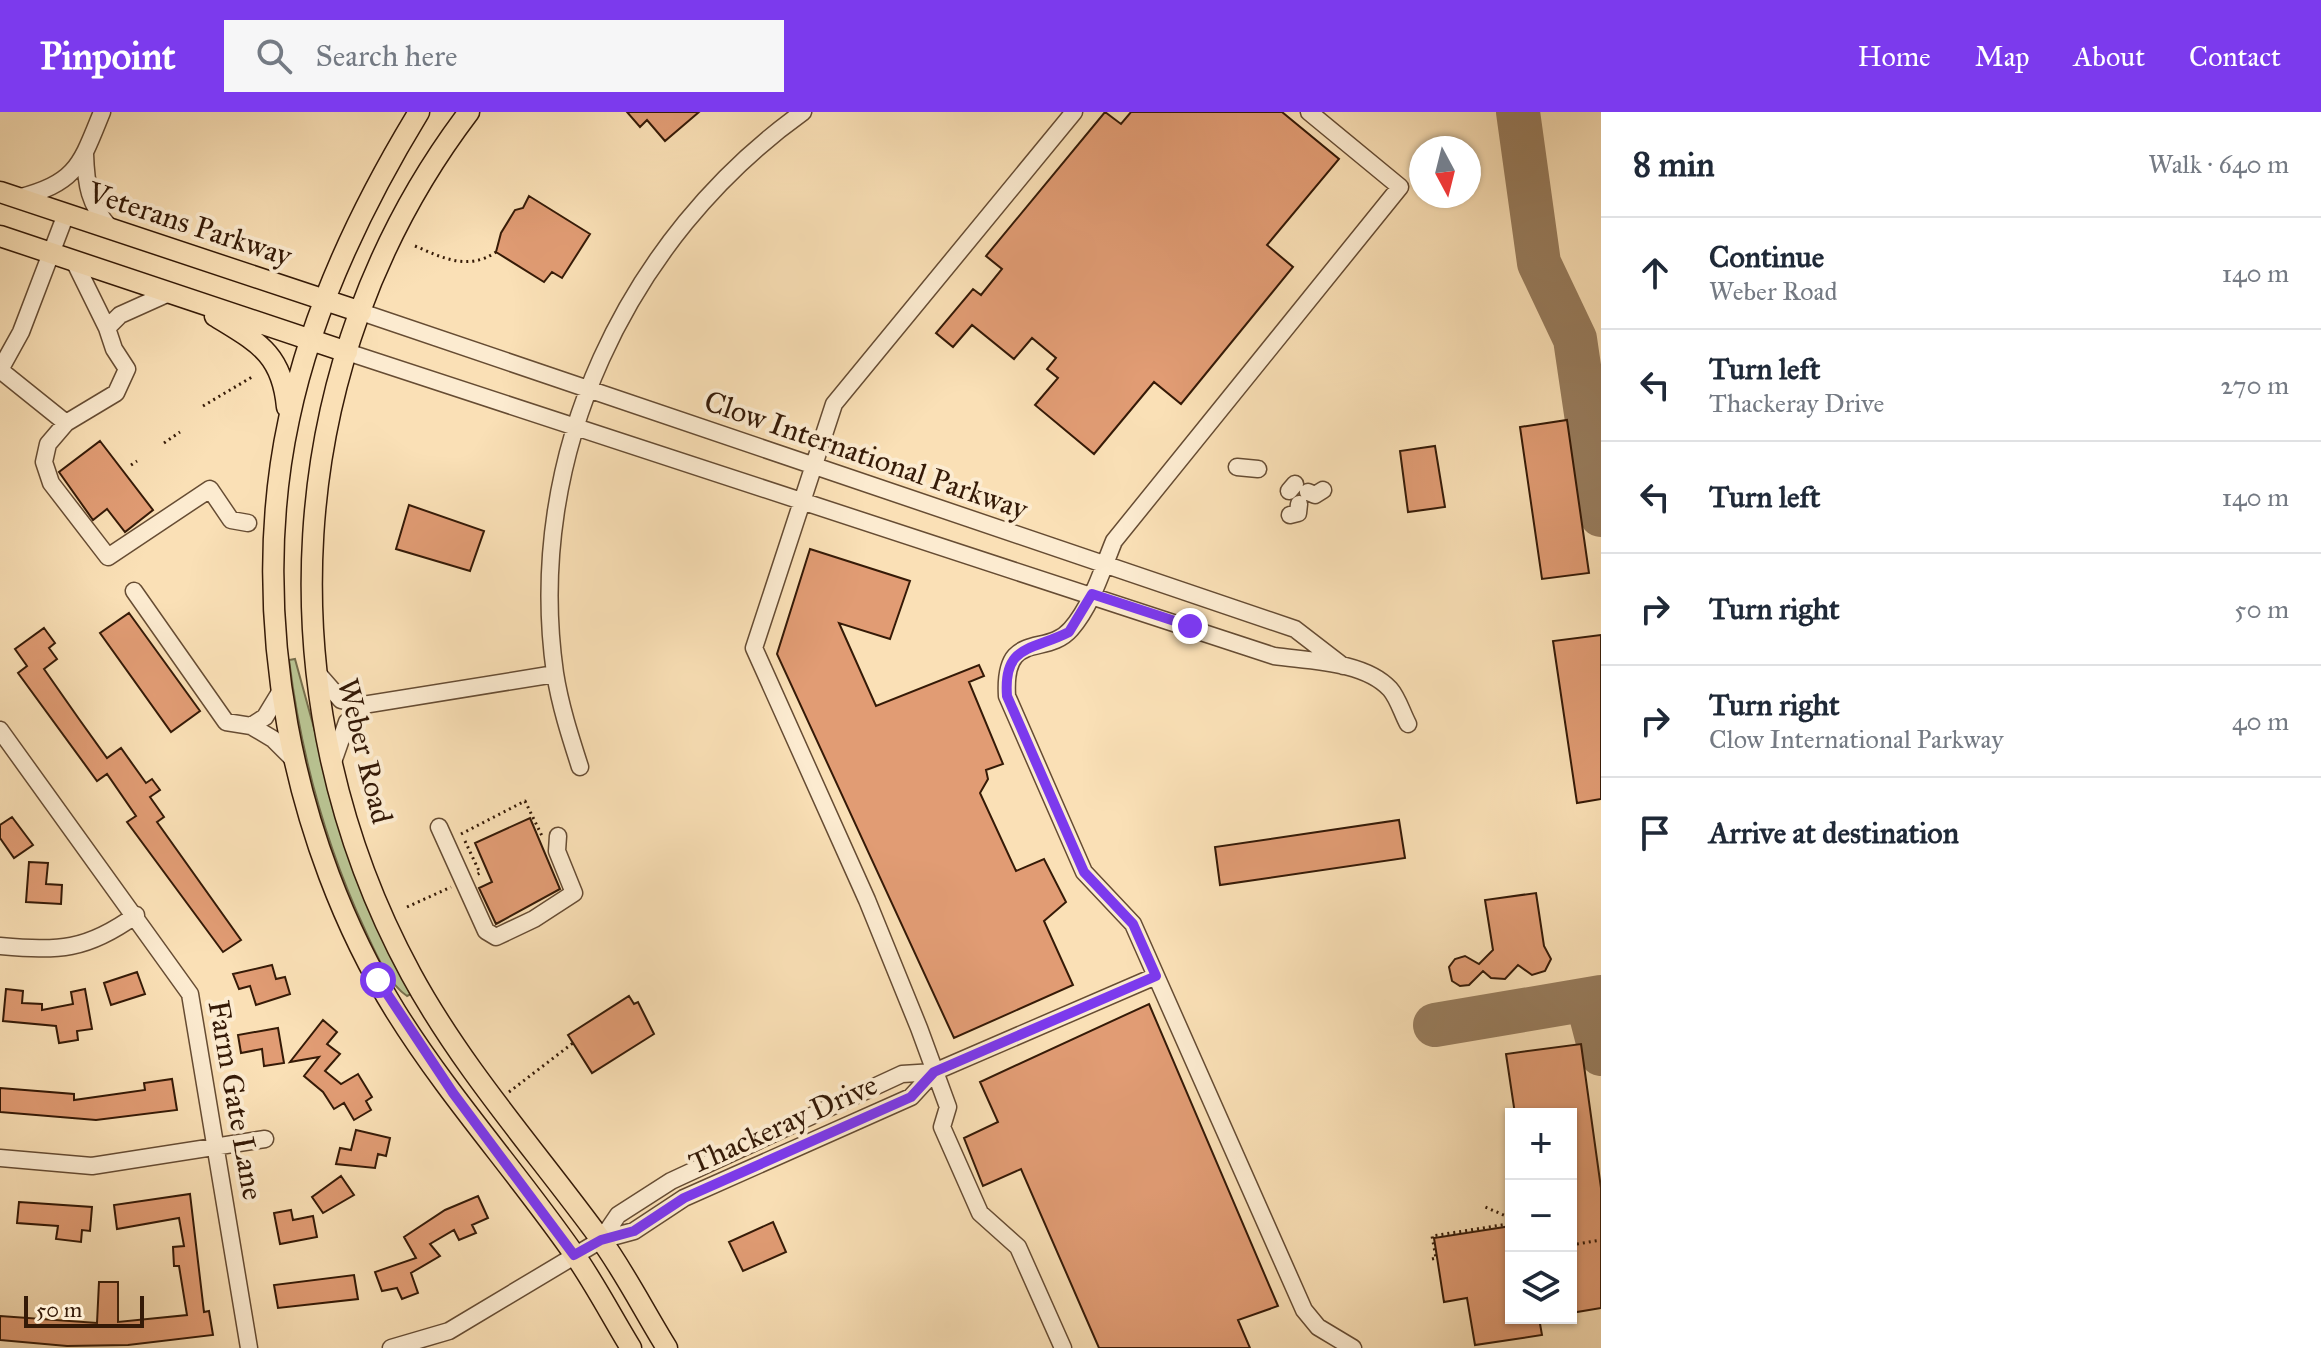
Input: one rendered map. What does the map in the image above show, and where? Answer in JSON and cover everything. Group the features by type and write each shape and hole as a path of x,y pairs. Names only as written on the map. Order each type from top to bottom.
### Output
{"main road":[{"path":"419,112 382,172 325,300 288,421 276,506 273,563 282,689 295,761 320,846 357,938 390,1002 453,1093 574,1255 631,1348"},
{"name":"Weber Road","path":"469,112 426,177 397,231 347,352 319,470 311,540 313,659 332,768 372,889 412,975 497,1101 601,1240 667,1348"},
{"name":"Veterans Parkway","path":"9,195 361,312"},
{"path":"0,236 52,256 347,352"},
{"path":"178,296 254,340 274,359 284,379 288,421"}],"street":[{"path":"9,195 55,187 71,174 85,154 102,112"},
{"path":"580,767 555,674 551,628 553,531 559,483 576,427 610,334 660,252 689,216 753,152 803,112"},
{"path":"1063,1348 1018,1247 980,1213 942,1127 948,1107 867,900 754,648 834,404 1074,112"},
{"path":"1309,112 1400,187 1114,541 1092,594 1069,632 1034,644 1018,654 1005,672 1007,696 1084,872 1133,924 1304,1310 1318,1327 1353,1348"},
{"path":"85,154 86,184 94,209 112,230"},
{"path":"66,214 21,332 0,370 66,423"},
{"path":"75,263 114,349 127,369 116,393 66,423 48,444 44,462 51,483 108,557 210,489 231,520 248,523"},
{"path":"107,328 120,315 178,296"},
{"name":"Clow International Parkway","path":"361,312 1295,629 1344,667 1390,689 1408,724"},
{"name":"Clow International Parkway","path":"347,352 1274,656 1344,667"},
{"path":"1237,467 1258,469"},
{"path":"134,591 226,722 251,726 273,739 295,761"},
{"path":"313,659 322,682 331,692 341,700 363,705 555,674"},
{"path":"251,726 265,717 282,689"},
{"path":"332,768 347,722 363,705"},
{"name":"Farm Gate Lane","path":"0,730 190,994 249,1348"},
{"path":"439,827 491,935 513,930 569,899 574,893 550,836"},
{"path":"0,946 72,949 96,941 136,915"},
{"name":"Thackeray Drive","path":"391,1348 449,1331 601,1240 634,1231 684,1198 911,1097 934,1072 1156,976"},
{"path":"601,1240 618,1215 671,1181 902,1074 934,1072"},
{"path":"0,1158 92,1166 265,1139"}],"path":[{"path":"415,246 455,262 482,262 496,252"},
{"path":"203,406 252,377"},
{"path":"164,443 180,432"},
{"path":"131,465 137,461"},
{"path":"407,907 480,873 460,832 525,801 550,836"},
{"path":"497,1101 573,1043"},
{"path":"1432,1259 1436,1258 1432,1236 1508,1224 1506,1216 1485,1207"},
{"path":"1577,1244 1601,1240"}],"green space":[{"path":"295,659 350,859 377,928 411,994 407,996 388,975 378,957 351,898 327,832 300,730 289,660"}],"building":[{"path":"627,112 699,112 665,141 647,120 640,127"},
{"path":"1105,112 1121,124 1131,112 1282,112 1339,159 1267,245 1293,267 1181,404 1154,382 1094,454 1035,405 1058,378 1047,369 1056,358 1032,338 1014,359 972,325 953,347 936,333 973,289 981,295 1002,269 986,256"},
{"path":"529,196 590,234 562,278 552,272 544,282 496,252 501,233 515,210 523,208"},
{"path":"1567,420 1589,573 1542,579 1520,427"},
{"path":"100,441 153,510 125,532 107,509 93,520 59,472"},
{"path":"1435,446 1445,507 1408,512 1400,451"},
{"path":"409,505 484,531 470,571 396,549"},
{"path":"810,549 910,581 890,639 839,623 876,706 979,665 984,676 969,682 1003,764 986,770 988,779 980,793 1016,871 1044,859 1066,902 1044,921 1073,985 954,1038 777,654"},
{"path":"129,613 200,711 171,732 100,633"},
{"path":"44,628 55,643 49,648 57,659 44,669 79,719 107,758 121,748 146,783 152,779 160,790 150,797 164,817 157,822 241,940 223,952 127,822 136,816 107,774 97,781 18,673 27,666 15,649"},
{"path":"1601,635 1601,799 1577,803 1553,641"},
{"path":"12,817 33,845 14,858 0,838 0,825"},
{"path":"530,818 560,889 496,924 479,888 492,882 475,843"},
{"path":"1399,820 1405,858 1220,885 1215,847"},
{"path":"29,862 48,863 46,884 62,885 61,904 26,902"},
{"path":"1536,893 1544,946 1551,959 1545,971 1532,975 1518,965 1505,979 1491,978 1483,971 1469,985 1460,986 1452,981 1449,967 1455,959 1465,956 1479,964 1493,950 1485,900"},
{"path":"272,965 276,979 285,977 290,994 256,1005 250,986 239,989 233,974"},
{"path":"137,972 145,994 111,1005 104,983"},
{"path":"6,989 23,991 22,1003 42,1004 42,1010 73,1004 71,992 85,989 92,1029 77,1031 78,1040 59,1043 56,1026 3,1021"},
{"path":"629,996 634,1004 638,1002 654,1034 592,1073 568,1035"},
{"path":"1149,1004 1278,1306 1238,1320 1250,1348 1099,1348 1021,1169 983,1186 964,1138 998,1122 980,1082"},
{"path":"323,1020 337,1032 327,1044 340,1054 325,1071 341,1084 358,1074 372,1097 366,1101 371,1110 354,1120 344,1103 334,1109 323,1092 304,1076 319,1057 290,1062"},
{"path":"278,1028 284,1063 264,1066 262,1049 241,1053 238,1035"},
{"path":"1581,1044 1601,1188 1601,1308 1577,1312 1577,1108 1514,1108 1506,1054"},
{"path":"172,1079 177,1110 96,1120 0,1112 0,1088 74,1094 74,1100 145,1090 144,1083"},
{"path":"356,1130 390,1138 386,1156 378,1154 375,1168 336,1164 340,1148 351,1150"},
{"path":"341,1176 354,1195 323,1213 312,1197"},
{"path":"190,1194 204,1312 209,1311 213,1335 128,1345 67,1346 0,1340 0,1316 97,1323 99,1282 118,1282 118,1322 187,1315 179,1266 174,1266 173,1247 184,1246 179,1218 117,1229 114,1205"},
{"path":"478,1196 488,1218 472,1225 476,1233 459,1240 454,1230 430,1244 440,1256 411,1273 418,1293 402,1299 397,1288 382,1291 375,1272 416,1258 404,1237 445,1210"},
{"path":"19,1202 92,1207 90,1231 82,1230 81,1242 56,1239 58,1226 17,1223"},
{"path":"291,1210 293,1220 313,1216 317,1237 280,1244 274,1213"},
{"path":"773,1222 786,1252 743,1271 729,1242"},
{"path":"1505,1227 1505,1324 1540,1324 1542,1335 1475,1345 1467,1298 1444,1302 1434,1238"},
{"path":"354,1275 358,1299 278,1308 274,1285"}],"taxiway":[{"path":"1518,112 1539,263 1575,339 1601,515"},
{"path":"1435,1025 1601,997"},
{"path":"1587,1000 1601,1054"}],"route":[{"path":"378,980 397,1013 453,1093 574,1255 601,1240 634,1231 684,1198 911,1097 934,1072 1156,976 1133,924 1084,872 1007,696 1005,672 1018,654 1034,644 1052,641 1069,632 1092,594 1190,626"}]}
